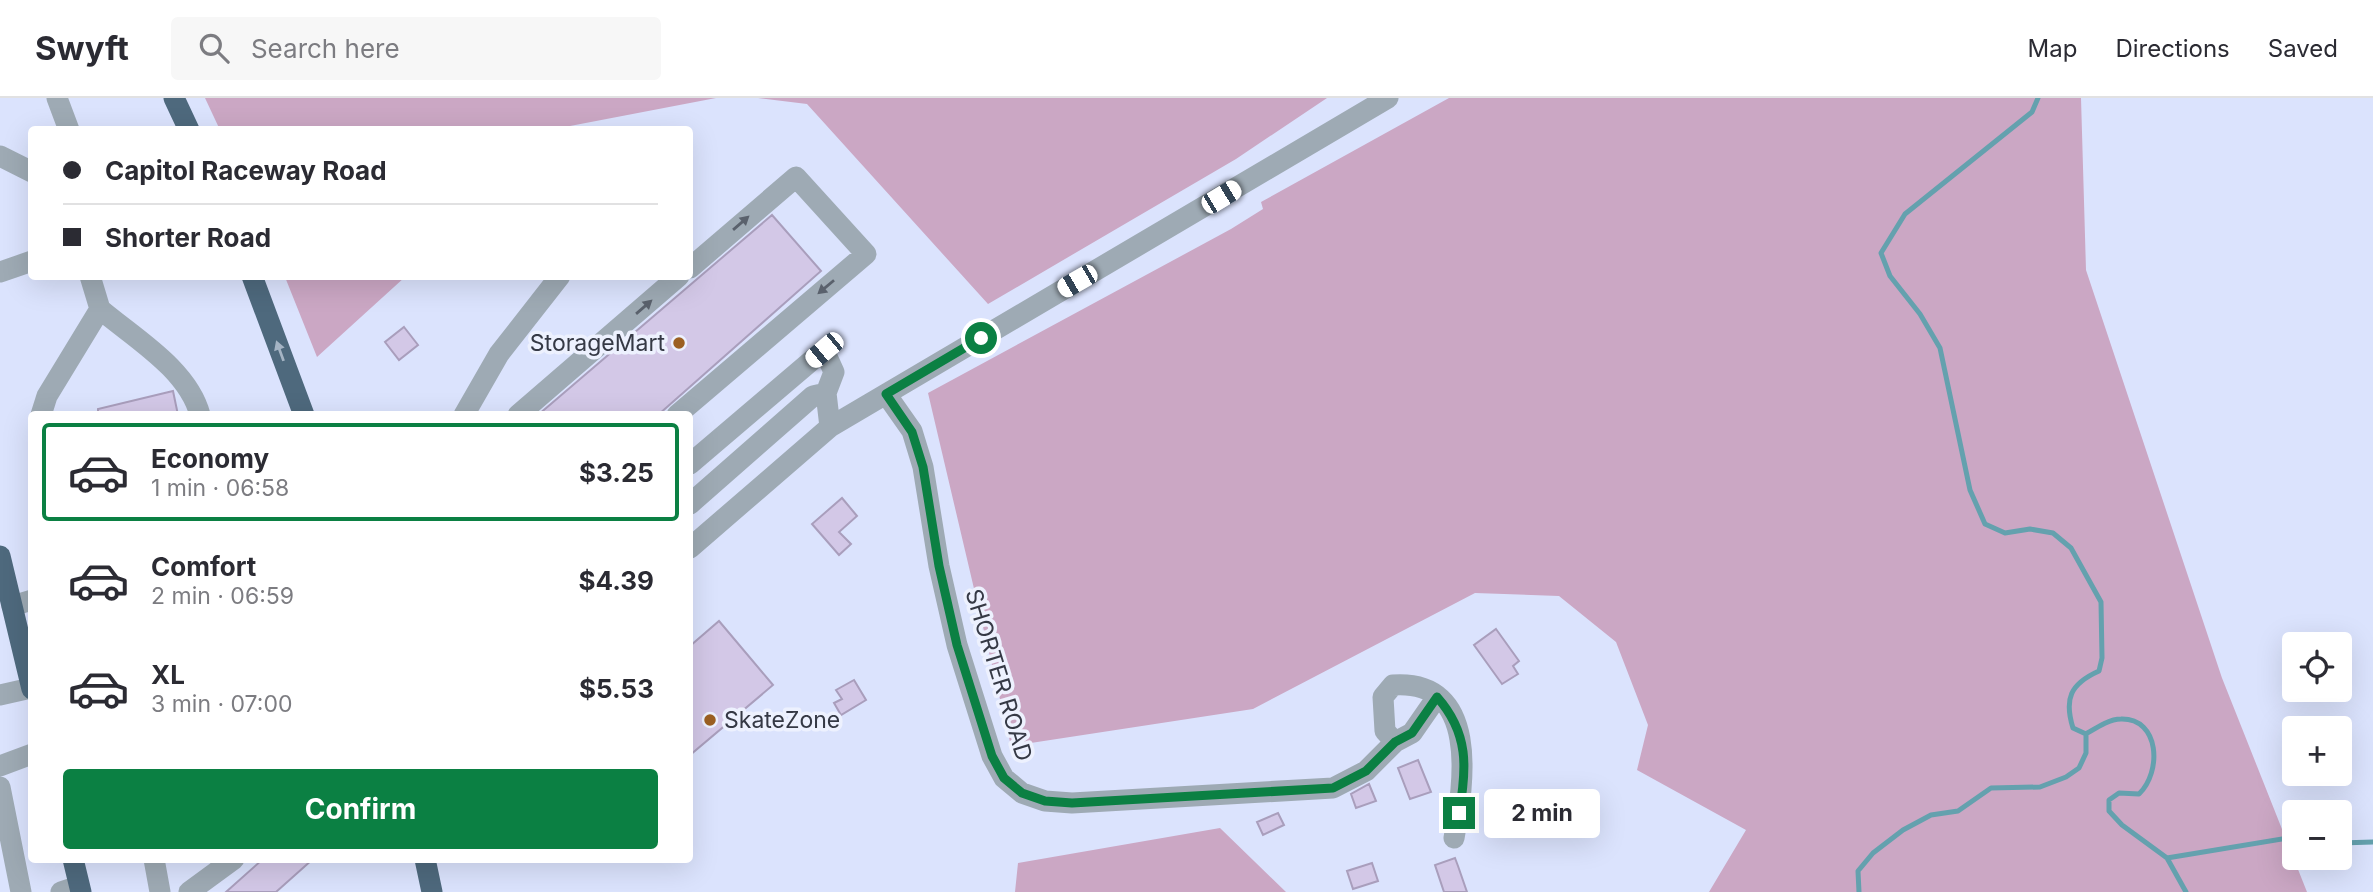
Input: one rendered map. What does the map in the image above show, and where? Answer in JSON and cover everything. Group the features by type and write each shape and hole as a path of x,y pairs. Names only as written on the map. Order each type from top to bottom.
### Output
{"highway":[{"path":"174,98 187,126"},
{"path":"253,280 302,411"},
{"path":"0,556 22,603 28,660"},
{"path":"73,863 74,890"},
{"path":"426,863 432,892"}],"street":[{"path":"57,98 68,126"},
{"path":"693,545 830,427 1388,98"},
{"path":"0,156 28,170"},
{"path":"682,411 866,254 796,177 693,265"},
{"path":"0,272 28,262"},
{"path":"91,280 100,309 173,370 199,411"},
{"path":"466,411 499,354 557,280"},
{"path":"523,411 674,280"},
{"path":"42,411 47,396 100,309"},
{"path":"693,461 824,350 834,372 826,393 830,427"},
{"path":"693,501 813,396 826,393"},
{"name":"SHORTER ROAD","path":"886,394 912,432 923,467 954,632 992,756 1004,778 1022,793 1045,801 1072,803 1333,788 1366,771 1395,742 1412,733 1437,697"},
{"path":"1395,742 1385,731 1382,715 1384,696 1393,685 1425,688 1437,697 1453,716 1464,748 1463,789 1454,838"},
{"path":"0,695 28,689"},
{"path":"0,766 28,756"},
{"path":"0,787 21,892"},
{"path":"155,863 160,892"},
{"path":"189,892 229,863"}],"shaded area":[{"path":"205,98 716,98 570,126 218,126"},
{"path":"758,98 1327,98 1236,159 988,304 807,104"},
{"path":"1449,98 2081,98 2086,270 2222,678 2282,829 2282,870 2298,870 2307,892 1709,892 1746,830 1637,770 1648,725 1616,642 1559,596 1475,593 1253,709 1011,746 928,393 1231,229 1263,209 1261,202"},
{"path":"286,280 402,280 317,357"},
{"path":"1220,828 1286,892 1015,892 1018,863"}],"building":[{"name":"StorageMart","path":"772,215 821,271 663,411 543,411"},
{"path":"404,327 418,345 399,360 385,342"},
{"path":"173,391 177,411 98,411"},
{"path":"842,498 857,516 839,532 851,544 839,555 812,524"},
{"name":"SkateZone","path":"719,621 773,685 693,752 693,643"},
{"path":"1496,629 1519,661 1513,666 1518,674 1502,684 1474,645"},
{"path":"854,680 866,700 841,715 834,703 842,699 836,690"},
{"path":"1418,760 1431,792 1410,799 1398,768"},
{"path":"1369,784 1376,801 1356,808 1351,794"},
{"path":"1278,813 1284,825 1263,835 1257,822"},
{"path":"1455,858 1467,892 1444,892 1435,865"},
{"path":"259,863 309,863 276,892 226,892"},
{"path":"1372,863 1378,881 1353,889 1347,871"}],"waterway":[{"path":"2038,98 2032,112 1905,214 1881,253 1890,276 1920,314 1940,348 1970,490 1985,524 2005,533 2030,529 2053,533 2071,548 2101,602 2102,658 2099,671 2076,687 2070,701 2070,718 2073,728 2086,734 2116,719 2134,721 2144,727 2153,748 2151,773 2139,794 2119,793 2109,800 2109,811 2122,825 2167,858 2186,892"},
{"path":"1859,892 1858,871 1873,853 1903,830 1931,815 1958,811 1991,788 2040,787 2066,777 2079,768 2086,753 2086,734"},
{"path":"2167,858 2282,839"},
{"path":"2352,843 2373,842"}],"place":[{"name":"StorageMart","path":"679,343"},
{"name":"SkateZone","path":"710,720"}],"route":[{"path":"981,338 886,394 912,432 923,467 939,566 957,645 992,756 1004,778 1022,793 1045,801 1072,803 1333,788 1366,771 1395,742 1412,733 1437,697 1453,716 1464,748 1463,789 1459,813"}]}
